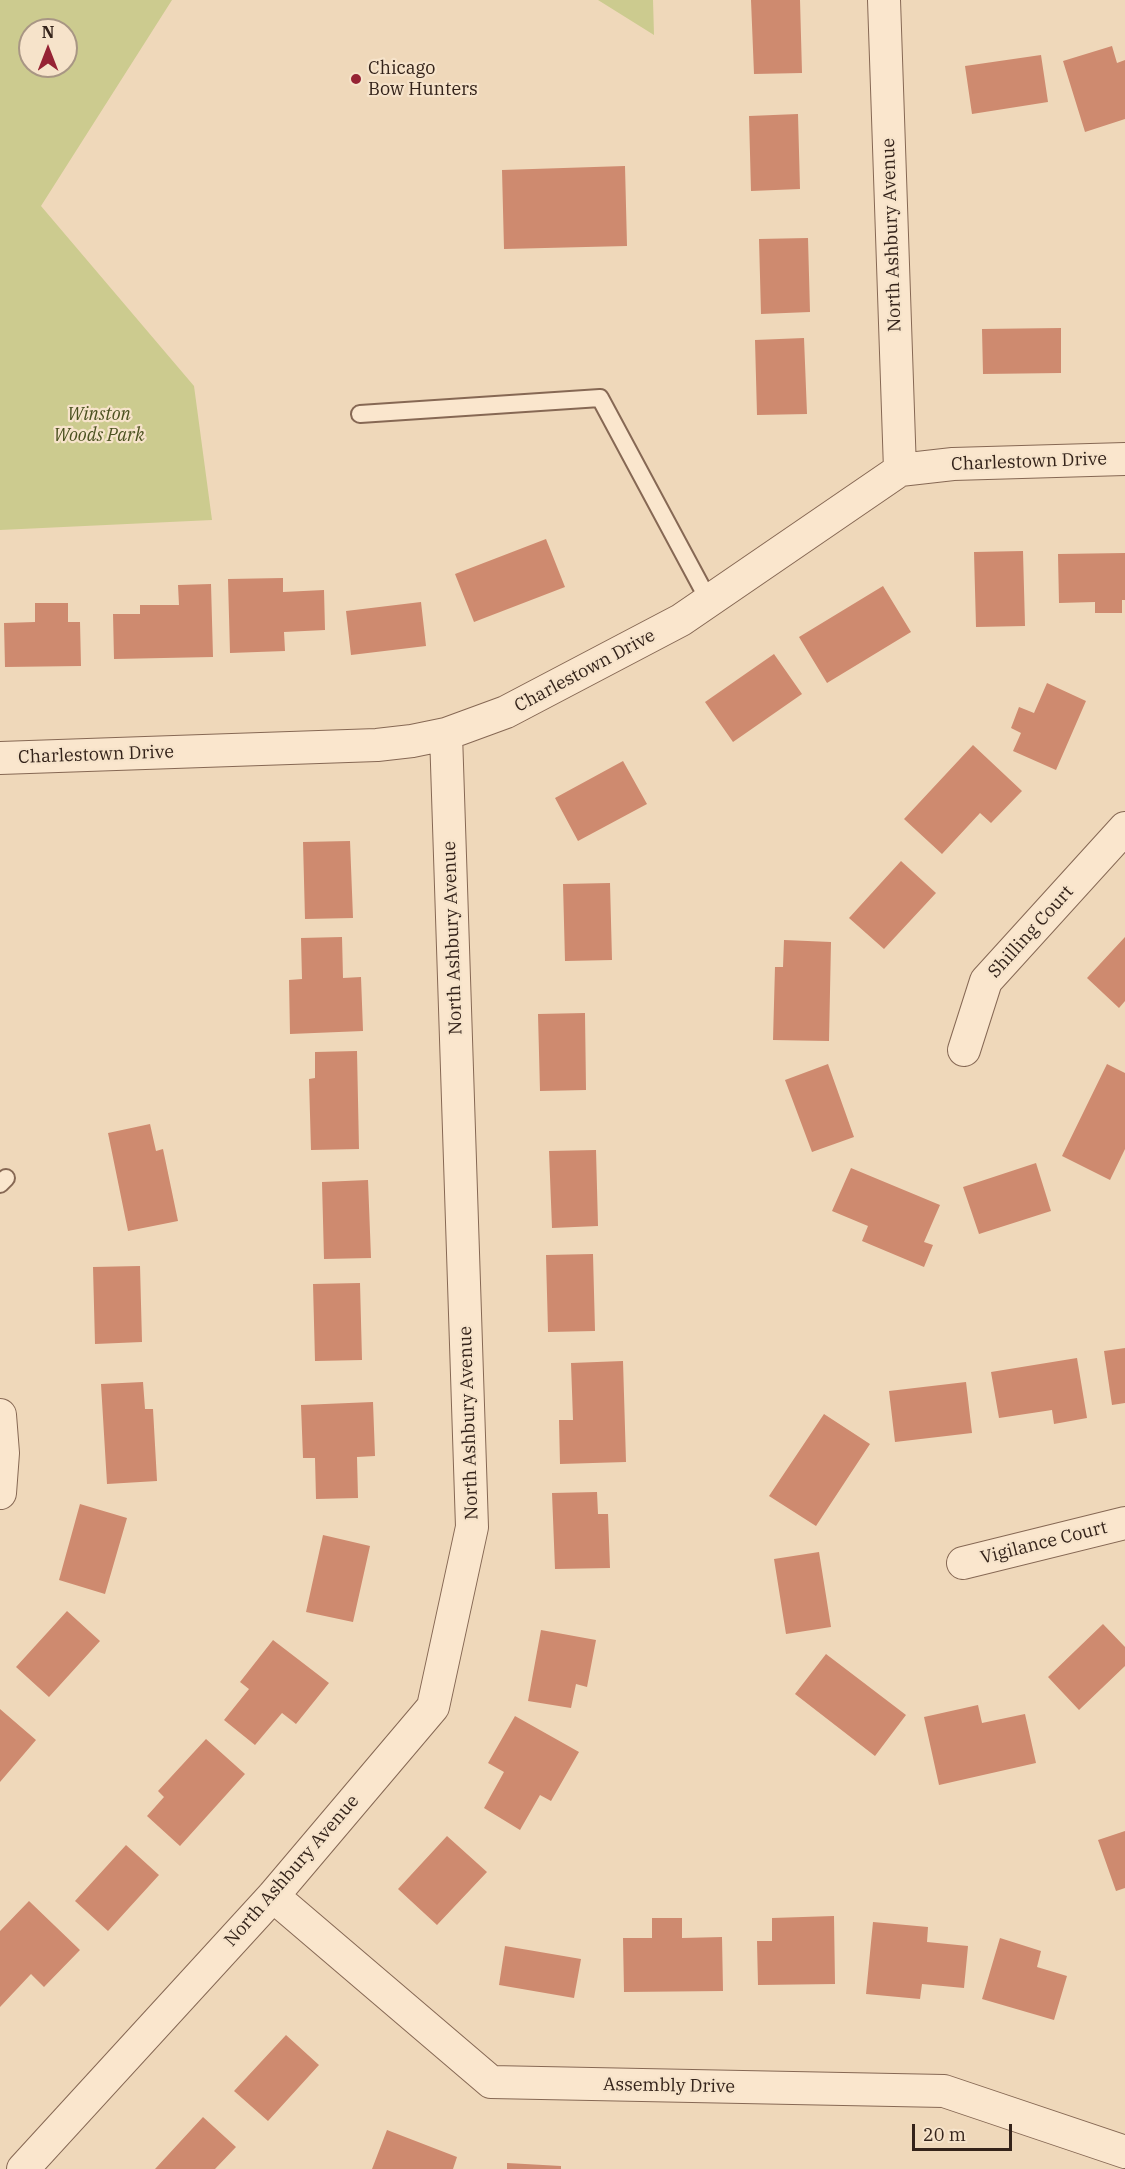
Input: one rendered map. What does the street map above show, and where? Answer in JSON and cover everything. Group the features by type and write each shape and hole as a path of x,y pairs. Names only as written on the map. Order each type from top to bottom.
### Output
{"street":[{"name":"North Ashbury Avenue","path":"884,0 900,470"},
{"name":"Charlestown Drive","path":"0,758 377,745 446,734 506,712 681,620 900,470 953,464 1125,459"},
{"name":"North Ashbury Avenue","path":"23,2169 273,1896 433,1707 472,1527 446,734"},
{"name":"Shilling Court","path":"964,1050 986,981 1125,828"},
{"path":"0,1415 3,1453 0,1492"},
{"name":"Vigilance Court","path":"963,1563 1125,1523"},
{"name":"Assembly Drive","path":"273,1896 491,2082 944,2091 1125,2152"}],"lane":[{"path":"360,414 600,398 709,601"}],"green space":[{"name":"Winston Woods Park","path":"0,0 172,0 41,206 194,386 212,520 0,530"},
{"path":"598,0 653,0 654,35"}],"building":[{"path":"751,0 800,0 802,73 754,74"},
{"path":"1112,46 1117,63 1125,60 1125,119 1085,132 1063,61"},
{"path":"1041,55 1048,102 972,114 965,66"},
{"path":"798,114 800,189 751,191 749,116"},
{"path":"625,166 627,246 504,249 502,170"},
{"path":"808,238 810,312 761,314 759,239"},
{"path":"1061,328 1061,373 983,374 982,329"},
{"path":"804,338 807,414 757,415 755,340"},
{"path":"546,539 565,587 474,622 455,574"},
{"path":"1023,551 1025,626 976,627 974,552"},
{"path":"1125,553 1125,600 1122,600 1122,613 1095,613 1095,602 1059,603 1058,554"},
{"path":"283,578 283,592 324,590 325,630 284,632 285,651 230,653 228,579"},
{"path":"211,584 213,657 114,659 113,614 140,614 140,605 179,605 178,585"},
{"path":"883,586 911,632 827,683 799,637"},
{"path":"421,602 426,646 351,655 346,611"},
{"path":"35,603 68,603 68,622 80,622 81,666 5,667 4,623 35,622"},
{"path":"774,654 802,694 733,742 705,702"},
{"path":"1047,683 1086,701 1056,770 1013,751 1021,733 1011,728 1019,707 1034,713"},
{"path":"973,745 1022,791 991,823 980,813 942,854 904,819"},
{"path":"623,761 647,804 578,841 555,798"},
{"path":"350,841 353,918 305,919 303,842"},
{"path":"901,861 936,893 884,949 849,918"},
{"path":"610,883 612,960 565,961 563,884"},
{"path":"342,937 343,978 361,977 363,1031 290,1034 289,980 302,979 301,938"},
{"path":"1125,937 1125,1001 1119,1008 1087,978"},
{"path":"784,940 831,942 829,1041 773,1040 775,967 783,967"},
{"path":"585,1013 586,1090 540,1091 538,1014"},
{"path":"357,1051 359,1149 311,1150 309,1079 315,1078 315,1052"},
{"path":"828,1064 854,1137 812,1152 785,1080"},
{"path":"1107,1064 1125,1073 1125,1149 1110,1180 1062,1156"},
{"path":"150,1124 156,1151 163,1149 178,1221 128,1231 108,1133"},
{"path":"596,1150 598,1226 552,1228 549,1151"},
{"path":"1036,1163 1051,1211 979,1234 963,1187"},
{"path":"851,1168 940,1205 924,1242 933,1245 924,1267 862,1241 868,1226 832,1211"},
{"path":"368,1180 371,1258 324,1259 322,1182"},
{"path":"593,1254 595,1331 548,1332 546,1255"},
{"path":"140,1266 142,1342 95,1344 93,1267"},
{"path":"360,1283 362,1360 315,1361 313,1284"},
{"path":"1125,1348 1125,1403 1112,1405 1104,1351"},
{"path":"1077,1358 1087,1418 1054,1424 1052,1410 999,1418 991,1372"},
{"path":"623,1361 626,1462 560,1464 559,1420 573,1420 571,1363"},
{"path":"143,1382 145,1409 153,1409 157,1481 107,1484 101,1384"},
{"path":"966,1382 972,1433 895,1442 889,1391"},
{"path":"373,1402 375,1456 357,1457 358,1498 316,1499 315,1458 303,1458 301,1405"},
{"path":"824,1414 870,1444 816,1526 769,1496"},
{"path":"597,1492 598,1514 608,1514 610,1568 555,1569 552,1493"},
{"path":"80,1504 127,1518 105,1594 59,1580"},
{"path":"323,1535 370,1546 353,1622 306,1612"},
{"path":"819,1552 831,1627 786,1634 774,1559"},
{"path":"67,1611 100,1641 49,1697 16,1667"},
{"path":"1103,1624 1125,1647 1125,1666 1079,1710 1048,1677"},
{"path":"541,1630 596,1640 587,1687 576,1684 571,1708 528,1701"},
{"path":"273,1640 329,1683 296,1724 282,1713 255,1745 224,1720 249,1689 240,1682"},
{"path":"826,1654 906,1715 875,1756 795,1694"},
{"path":"978,1705 982,1723 1025,1714 1036,1763 939,1785 924,1717"},
{"path":"0,1709 36,1740 0,1782"},
{"path":"515,1716 579,1752 551,1801 540,1795 520,1830 484,1808 504,1772 488,1763"},
{"path":"206,1739 245,1774 180,1846 147,1816 164,1797 158,1791"},
{"path":"1125,1831 1125,1888 1116,1891 1098,1840"},
{"path":"447,1836 487,1872 437,1925 398,1889"},
{"path":"126,1845 159,1875 108,1931 75,1901"},
{"path":"29,1901 80,1950 44,1987 31,1974 0,2007 0,1931"},
{"path":"834,1916 835,1984 758,1985 757,1941 772,1941 772,1918"},
{"path":"652,1918 682,1918 682,1938 722,1937 723,1991 624,1992 623,1938 652,1938"},
{"path":"873,1922 928,1927 927,1942 968,1946 964,1988 922,1984 920,1999 866,1994"},
{"path":"1000,1938 1041,1951 1037,1967 1067,1976 1054,2020 982,1999"},
{"path":"505,1946 581,1959 574,1998 499,1985"},
{"path":"286,2035 319,2065 268,2121 234,2091"},
{"path":"203,2117 236,2147 215,2169 155,2169"},
{"path":"387,2130 457,2157 453,2169 372,2169"},
{"path":"507,2163 561,2166 561,2169 507,2169"}],"place":[{"name":"Chicago Bow Hunters","path":"356,79"}]}
